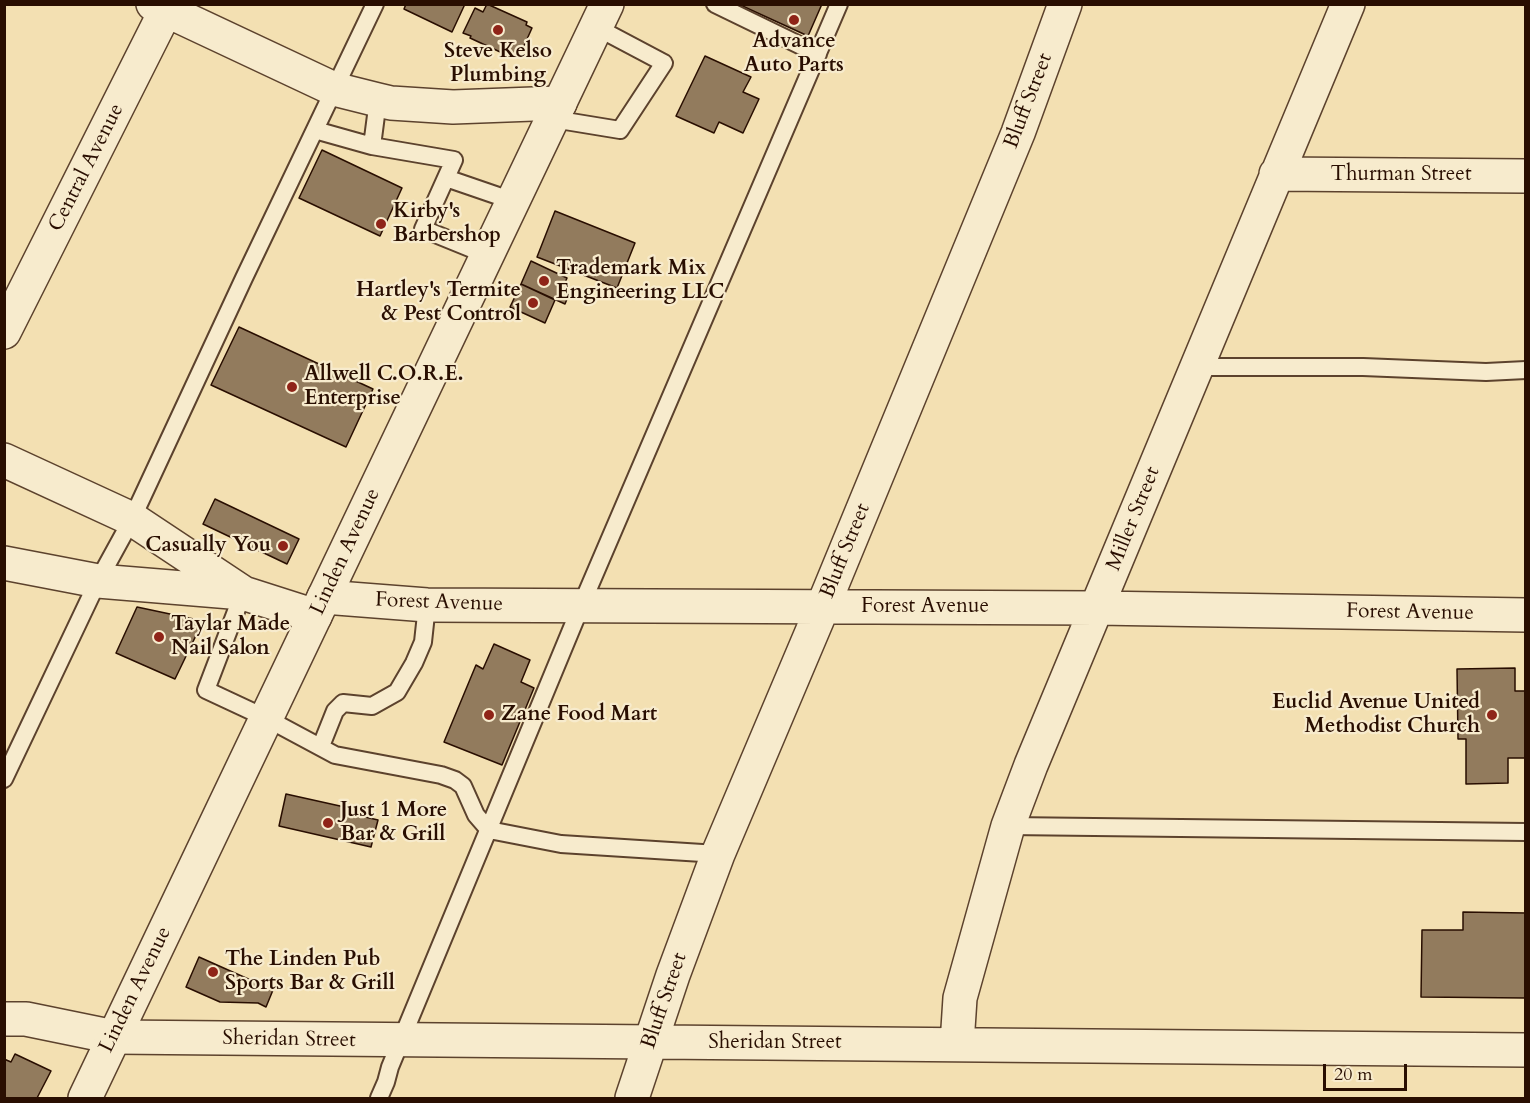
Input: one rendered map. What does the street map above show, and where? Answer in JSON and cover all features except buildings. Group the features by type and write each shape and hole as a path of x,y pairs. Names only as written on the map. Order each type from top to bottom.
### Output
{"street":[{"name":"Bluff Street","path":"632,1098 673,975 718,854 1018,133 1065,4"},
{"name":"Miller Street","path":"957,1044 960,998 1008,826 1031,765 1348,4"},
{"path":"162,7 334,90 391,103 556,111"},
{"name":"Central Avenue","path":"4,332 162,7"},
{"name":"Linden Avenue","path":"84,1098 601,16"},
{"name":"Thurman Street","path":"1276,174 1526,176"},
{"name":"Forest Avenue","path":"4,460 132,519 243,593"},
{"name":"Forest Avenue","path":"4,563 98,581 243,593 319,606 1097,608 1526,615"},
{"name":"Sheridan Street","path":"12,1014 114,1038 1526,1050"}],"lane":[{"path":"4,779 98,581 132,519 375,4"},
{"path":"715,4 818,54"},
{"path":"379,1098 400,1041 581,606 839,4"},
{"path":"556,111 620,130 664,63 601,16"},
{"path":"372,146 378,100"},
{"path":"315,130 372,146 454,160 423,229 487,255"},
{"path":"446,178 513,201"},
{"path":"1197,367 1363,367 1486,372 1526,370"},
{"path":"243,593 206,690 266,718 335,755 441,775 455,780 462,786 476,814 489,830 561,844 718,854"},
{"path":"321,746 335,711 343,703 372,706 397,692 423,642 427,605"},
{"path":"1008,826 1526,832"}],"place":[{"name":"Advance Auto Parts","path":"794,20"},
{"name":"Steve Kelso Plumbing","path":"498,30"},
{"name":"Kirby's Barbershop","path":"381,224"},
{"name":"Trademark Mix Engineering LLC","path":"544,281"},
{"name":"Hartley's Termite & Pest Control","path":"533,303"},
{"name":"Allwell C.O.R.E. Enterprise","path":"292,387"},
{"name":"Casually You","path":"283,546"},
{"name":"Taylar Made Nail Salon","path":"159,637"},
{"name":"Zane Food Mart","path":"489,715"},
{"name":"Euclid Avenue United Methodist Church","path":"1492,715"},
{"name":"Just 1 More Bar & Grill","path":"328,823"},
{"name":"The Linden Pub Sports Bar & Grill","path":"213,972"}]}
